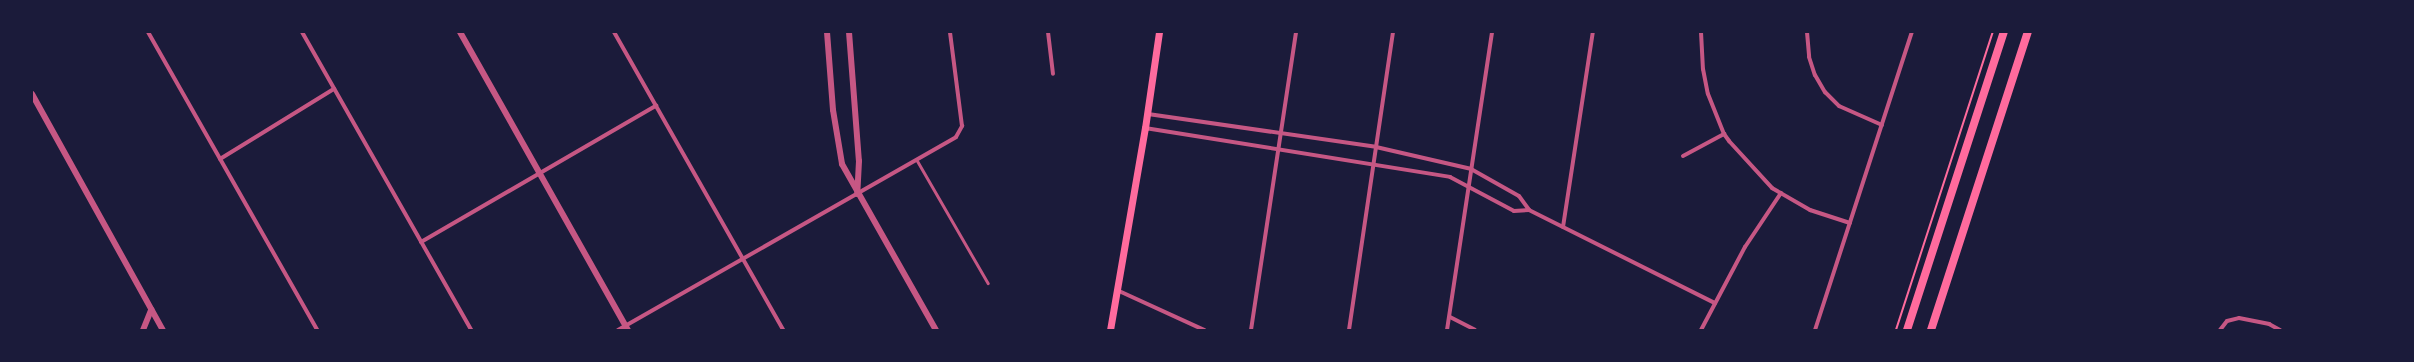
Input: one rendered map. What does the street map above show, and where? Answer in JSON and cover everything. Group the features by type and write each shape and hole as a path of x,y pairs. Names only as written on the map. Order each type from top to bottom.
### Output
{"highway":[{"path":"1907,330 2004,32"},
{"path":"1931,330 2028,32"}],"main road":[{"path":"1110,330 1119,291 1148,114 1159,32"}],"street":[{"path":"148,32 317,330"},
{"path":"302,32 471,330"},
{"path":"460,32 626,328"},
{"path":"614,32 783,330"},
{"path":"827,32 837,144 845,172 936,330"},
{"path":"849,32 859,161 857,194"},
{"path":"618,330 626,328 743,259 954,139 960,133 962,126 950,32"},
{"path":"1048,32 1053,74"},
{"path":"1251,330 1296,32"},
{"path":"1349,330 1393,32"},
{"path":"1447,330 1492,32"},
{"path":"1563,228 1593,32"},
{"path":"1701,32 1705,82 1711,105 1724,134 1759,176 1781,193 1810,210 1850,223"},
{"path":"1806,32 1809,57 1814,75 1825,92 1839,106 1882,125"},
{"path":"1815,330 1912,32"},
{"path":"220,159 334,89"},
{"path":"32,94 162,330"},
{"path":"421,242 656,106"},
{"path":"1148,114 1376,147 1471,169 1518,196 1529,210 1715,303"},
{"path":"1145,128 1450,177 1468,188 1514,211 1529,210"},
{"path":"1683,156 1724,134"},
{"path":"1701,330 1757,227 1781,193"},
{"path":"1119,291 1204,330"},
{"path":"143,330 151,310"},
{"path":"1450,317 1475,330"},
{"path":"2220,330 2227,321 2239,318 2269,324 2280,330"}],"lane":[{"path":"917,160 988,283"}],"path":[{"path":"1896,330 1993,32"}]}
